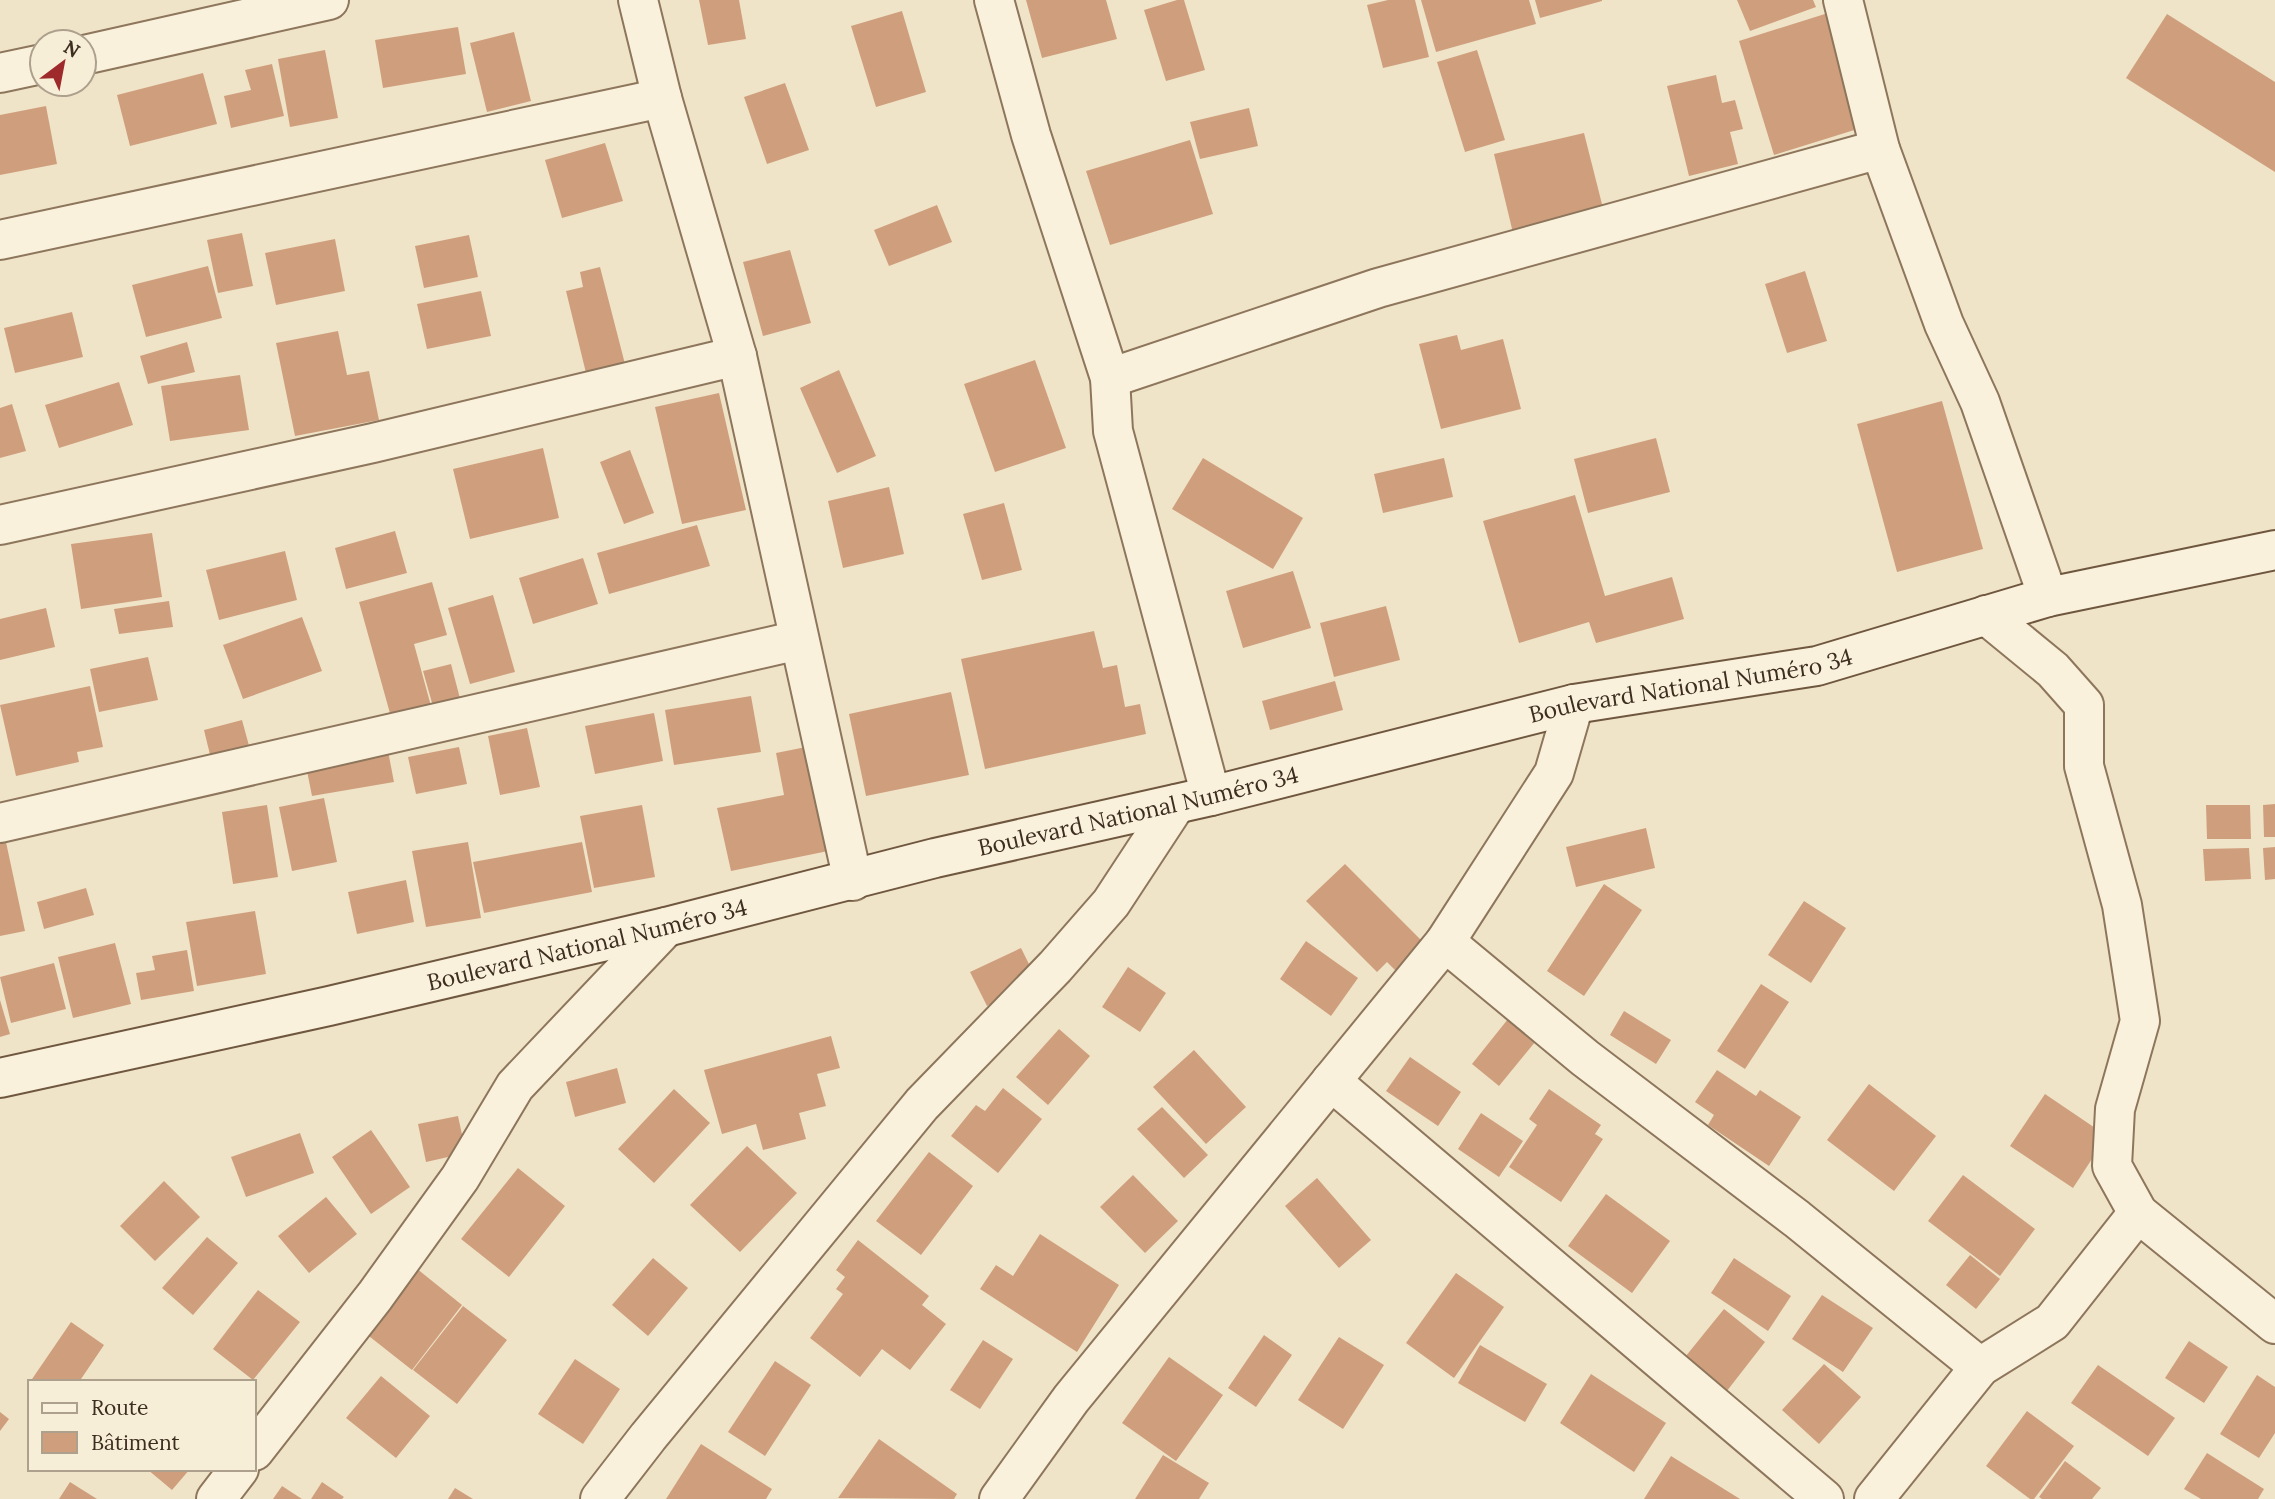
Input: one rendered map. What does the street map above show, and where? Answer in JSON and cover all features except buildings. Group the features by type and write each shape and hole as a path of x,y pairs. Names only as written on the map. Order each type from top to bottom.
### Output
{"street":[{"path":"98,52 330,0"},
{"path":"638,0 662,98 737,356 853,881"},
{"path":"600,1499 922,1104 1055,967 1111,903 1193,800 1113,431 1110,378 1031,135 994,0"},
{"path":"1843,0 1880,149 1944,324 1980,402 2048,597"},
{"path":"0,73 28,67"},
{"path":"0,240 662,98"},
{"path":"1110,378 1378,288 1880,149"},
{"path":"0,525 373,443 737,356"},
{"name":"Boulevard National Numéro 34","path":"0,1078 329,1006 666,927 935,858 1193,800 1574,704 1816,666 2048,597 2275,550"},
{"path":"1986,615 2053,670 2084,705 2084,766 2122,905 2140,1021 2115,1109 2112,1166 2138,1213 2275,1324"},
{"path":"0,823 799,640"},
{"path":"999,1499 1070,1399 1445,942 1553,773 1574,704"},
{"path":"256,1448 375,1296 460,1178 515,1086 666,927"},
{"path":"1445,942 1585,1058 1797,1219 1980,1367"},
{"path":"1331,1081 1825,1499"},
{"path":"1874,1499 1980,1367 2052,1322 2138,1213"},
{"path":"216,1499 237,1471"}]}
